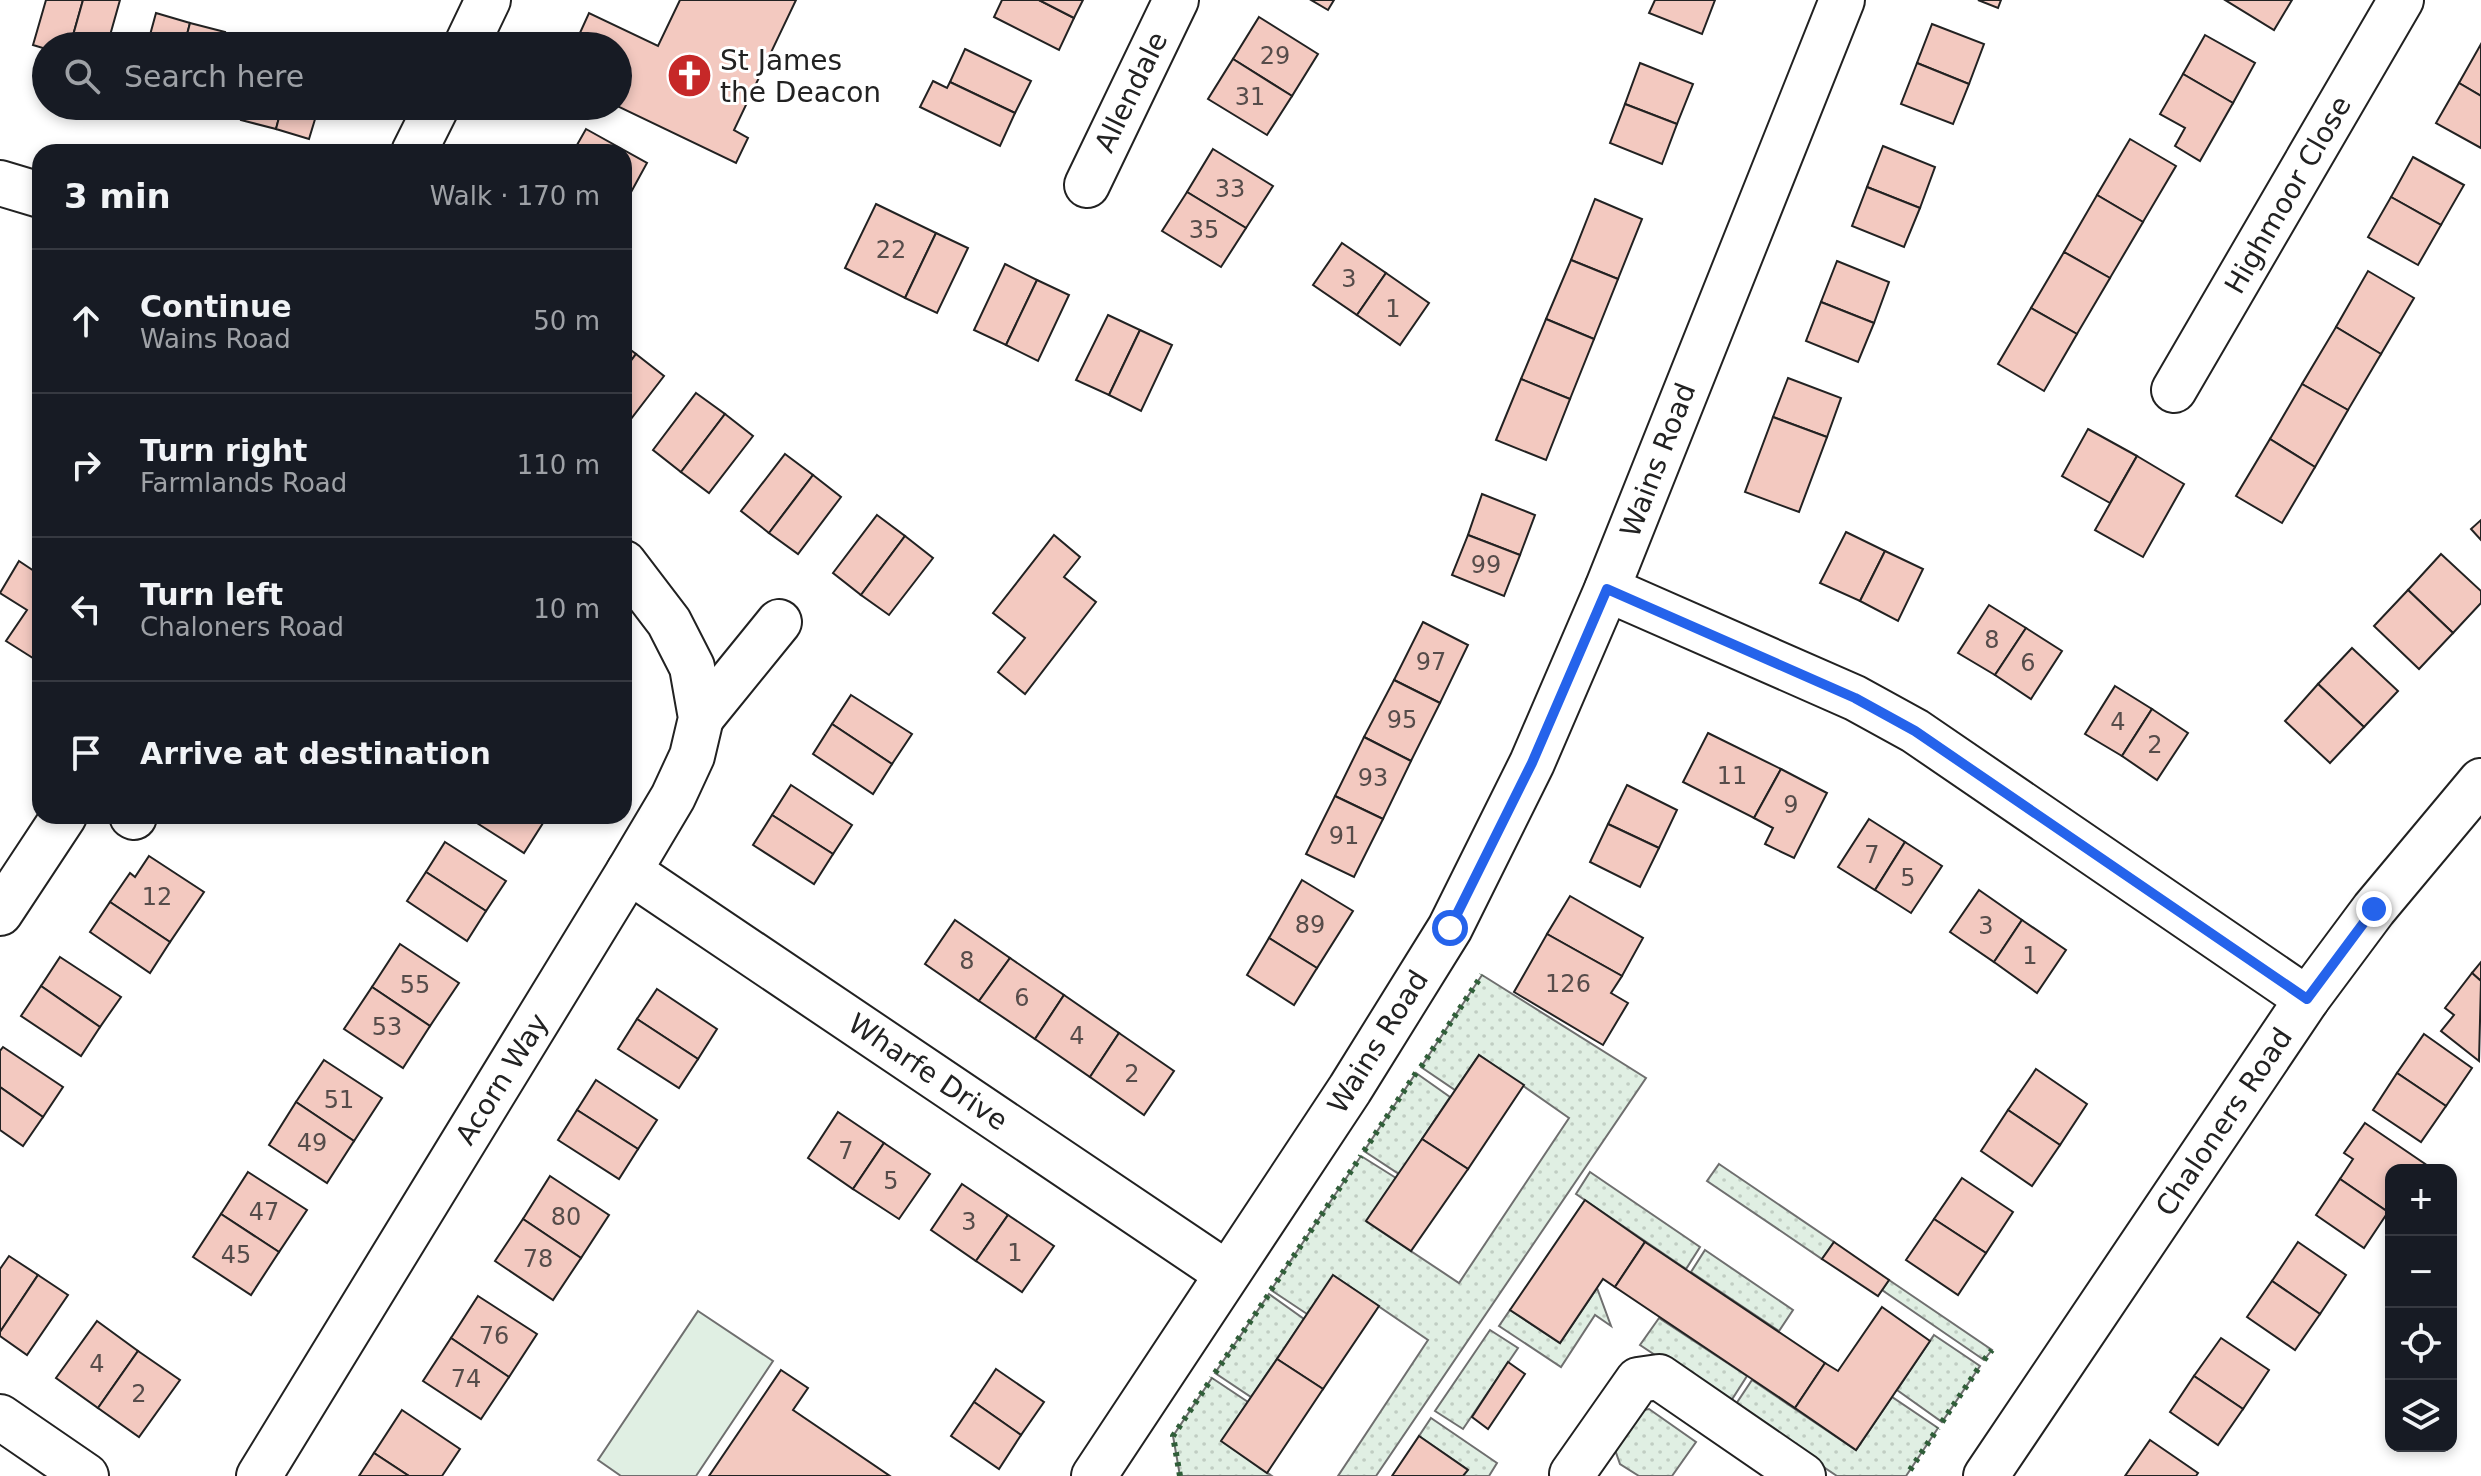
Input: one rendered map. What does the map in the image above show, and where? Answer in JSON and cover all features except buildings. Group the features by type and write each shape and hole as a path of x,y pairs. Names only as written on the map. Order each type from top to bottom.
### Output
{"street":[{"path":"473,32 488,0"},
{"name":"Allendale","path":"1087,185 1176,0"},
{"name":"Wains Road","path":"1094,1476 1350,1089 1450,928 1532,763 1607,589 1842,0"},
{"name":"Highmoor Close","path":"2174,390 2401,0"},
{"path":"418,144 430,120"},
{"path":"0,183 32,193"},
{"name":"Acorn Way","path":"259,1476 629,871 673,797 692,756 701,718 692,667 669,622 632,573"},
{"path":"1607,589 1855,698 1915,731 2307,999"},
{"path":"701,718 779,622"},
{"name":"Chaloners Road","path":"1986,1476 2307,999 2374,909 2481,781"},
{"path":"0,913 59,824"},
{"name":"Wharfe Drive","path":"629,871 1226,1273"},
{"path":"1572,1474 1638,1380 1659,1377 1803,1476"},
{"path":"0,1417 86,1476"}],"green space":[{"path":"1482,975 1646,1078 1376,1476 1338,1476 1428,1340 1334,1276 1307,1314 1271,1290 1361,1156 1396,1178 1367,1222 1459,1283 1569,1118 1479,1055 1455,1090 1421,1067"},
{"path":"1416,1073 1450,1097 1399,1174 1364,1151"},
{"path":"1719,1164 1834,1242 1822,1259 1707,1181"},
{"path":"1590,1172 1700,1247 1686,1269 1576,1194"},
{"path":"1705,1250 1793,1310 1779,1331 1691,1272"},
{"path":"1889,1280 1992,1350 1984,1360 1882,1290"},
{"path":"1597,1288 1611,1326 1595,1315 1561,1367 1499,1326 1510,1310 1560,1343"},
{"path":"1269,1294 1304,1319 1251,1397 1215,1373"},
{"path":"698,1311 773,1361 696,1476 621,1476 598,1460"},
{"path":"1659,1318 1747,1376 1729,1404 1640,1345"},
{"path":"1490,1330 1518,1348 1463,1429 1435,1411"},
{"path":"1934,1335 1980,1366 1942,1422 1897,1390"},
{"path":"1212,1378 1248,1402 1222,1441 1272,1476 1180,1476 1173,1436"},
{"path":"1752,1380 1856,1450 1892,1397 1938,1428 1906,1476 1837,1476 1734,1407"},
{"path":"1649,1409 1696,1442 1672,1476 1639,1476 1620,1464 1613,1444 1634,1412"},
{"path":"1431,1418 1497,1463 1489,1476 1463,1476 1467,1469 1419,1436"}],"hedge":[{"path":"1421,1067 1482,975"},
{"path":"1364,1151 1416,1073"},
{"path":"1271,1290 1361,1156"},
{"path":"1215,1373 1269,1294"},
{"path":"1984,1360 1992,1350"},
{"path":"1942,1422 1980,1366"},
{"path":"1180,1476 1173,1436 1212,1378"},
{"path":"1910,1470 1938,1428"}],"place":[{"name":"St James the Deacon","path":"689,76"}],"route":[{"path":"1450,928 1532,763 1607,589 1855,698 1915,731 2307,999 2374,909"}]}
